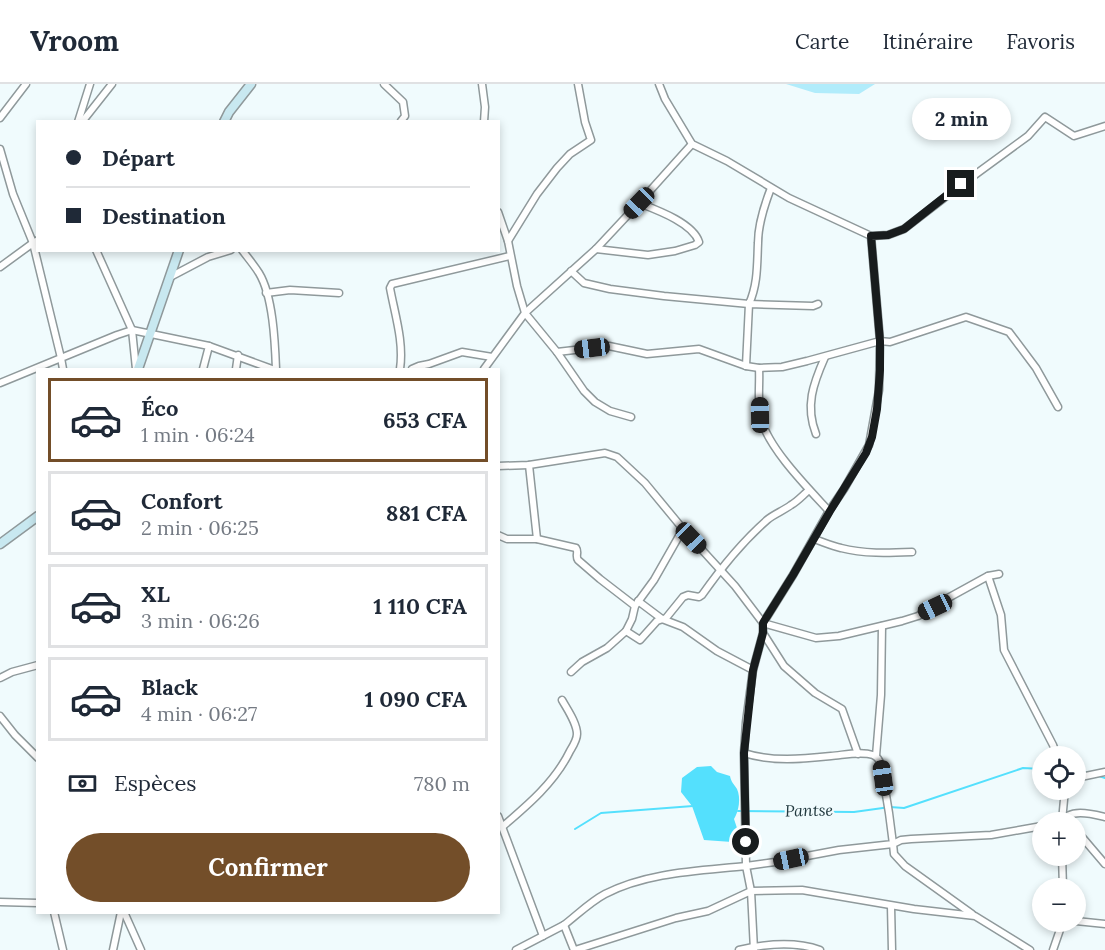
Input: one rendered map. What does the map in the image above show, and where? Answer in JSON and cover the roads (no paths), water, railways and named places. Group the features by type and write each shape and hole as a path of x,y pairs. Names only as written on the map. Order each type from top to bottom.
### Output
{"main road":[{"path":"225,120 229,111 251,84"},
{"path":"137,368 178,252"},
{"path":"0,544 36,517"}],"street":[{"path":"0,118 26,84"},
{"path":"81,120 90,84"},
{"path":"82,120 112,84"},
{"path":"384,84 403,102 405,116 402,120"},
{"path":"482,84 485,107 483,120"},
{"path":"508,241 537,194 557,168 570,154 591,140 578,84"},
{"path":"659,84 665,99 692,144 727,161 771,188 871,236 888,235 904,229 961,184 1028,136 1046,117 1074,136 1105,126"},
{"path":"485,368 525,313 596,249 692,144"},
{"path":"0,149 13,194 35,242 0,267"},
{"path":"746,366 749,304 755,288 759,230 771,188"},
{"path":"596,249 648,255 675,251 699,242 694,233 681,223 639,203"},
{"path":"500,218 508,241 525,313 595,402 610,411 630,417"},
{"path":"754,948 751,891 746,866 744,753 753,670 763,633 763,623 870,445 879,390 880,341 871,236"},
{"path":"37,252 63,368"},
{"path":"97,252 132,330 137,368"},
{"path":"170,277 208,257 224,252"},
{"path":"244,252 260,273 267,293 275,339 274,368"},
{"path":"400,368 401,353 397,321 390,288 392,284 510,256"},
{"path":"571,271 584,283 610,289 749,304 813,306 818,304"},
{"path":"267,293 290,290 339,293"},
{"path":"557,352 609,346 647,354 699,350 746,366 782,367 880,341 890,342 966,317 1009,332 1036,368 1058,407"},
{"path":"37,368 132,330 209,346 271,368"},
{"path":"203,368 209,346"},
{"path":"414,368 462,352 492,357"},
{"path":"236,368 238,355"},
{"path":"816,434 810,414 812,393 825,357"},
{"path":"0,383 36,368"},
{"path":"759,368 760,415 763,426 787,465 830,511"},
{"path":"500,466 529,465 605,453 617,456 645,483 683,530 721,569 763,623 816,638 839,636 902,621 935,607 948,597 988,576 999,574"},
{"path":"529,465 537,539"},
{"path":"626,631 640,640 657,621 666,618 683,597 702,595 743,543 776,513 790,506 809,490"},
{"path":"571,672 582,662 607,648 626,631 636,603 654,580 683,530"},
{"path":"500,536 537,539 576,548 578,560 600,579 662,619 683,627 717,651 753,670"},
{"path":"814,539 859,552 912,552"},
{"path":"988,576 1001,615 1004,651 1053,746"},
{"path":"882,626 881,695 876,756 881,765 890,813 894,854 905,866 975,916 1030,950"},
{"path":"763,633 784,666 815,693 842,709 858,754"},
{"path":"0,678 36,666"},
{"path":"502,827 549,783 567,759 576,741 577,731 562,700"},
{"path":"0,716 36,756"},
{"path":"744,753 759,758 774,759 858,754 876,756"},
{"path":"1086,776 1105,772"},
{"path":"1086,814 1105,817"},
{"path":"500,822 543,936"},
{"path":"516,950 564,925 603,895 620,887 662,876 775,862 839,850 893,844 901,840 991,835 1032,828"},
{"path":"1086,842 1105,864"},
{"path":"564,925 575,950 676,918 708,911 751,891 802,890 891,906 975,916"},
{"path":"0,902 36,903"},
{"path":"891,906 892,950"},
{"path":"54,914 63,950"},
{"path":"113,950 122,914"},
{"path":"123,914 141,950"},
{"path":"1086,922 1105,924"},
{"path":"1053,950 1059,932"},
{"path":"739,950 794,944 820,950"}],"water":[{"path":"711,766 717,772 730,776 739,796 734,819 739,834 732,842 704,840 692,806 681,792 682,778 697,767"}],"waterway":[{"name":"Pantse","path":"738,811 854,812 890,807 904,808 1023,768 1032,768"},
{"name":"Pantse","path":"1086,772 1090,773"},
{"name":"Pantse","path":"1099,776 1105,778"},
{"name":"Pantse","path":"575,829 601,813 693,806"}]}
